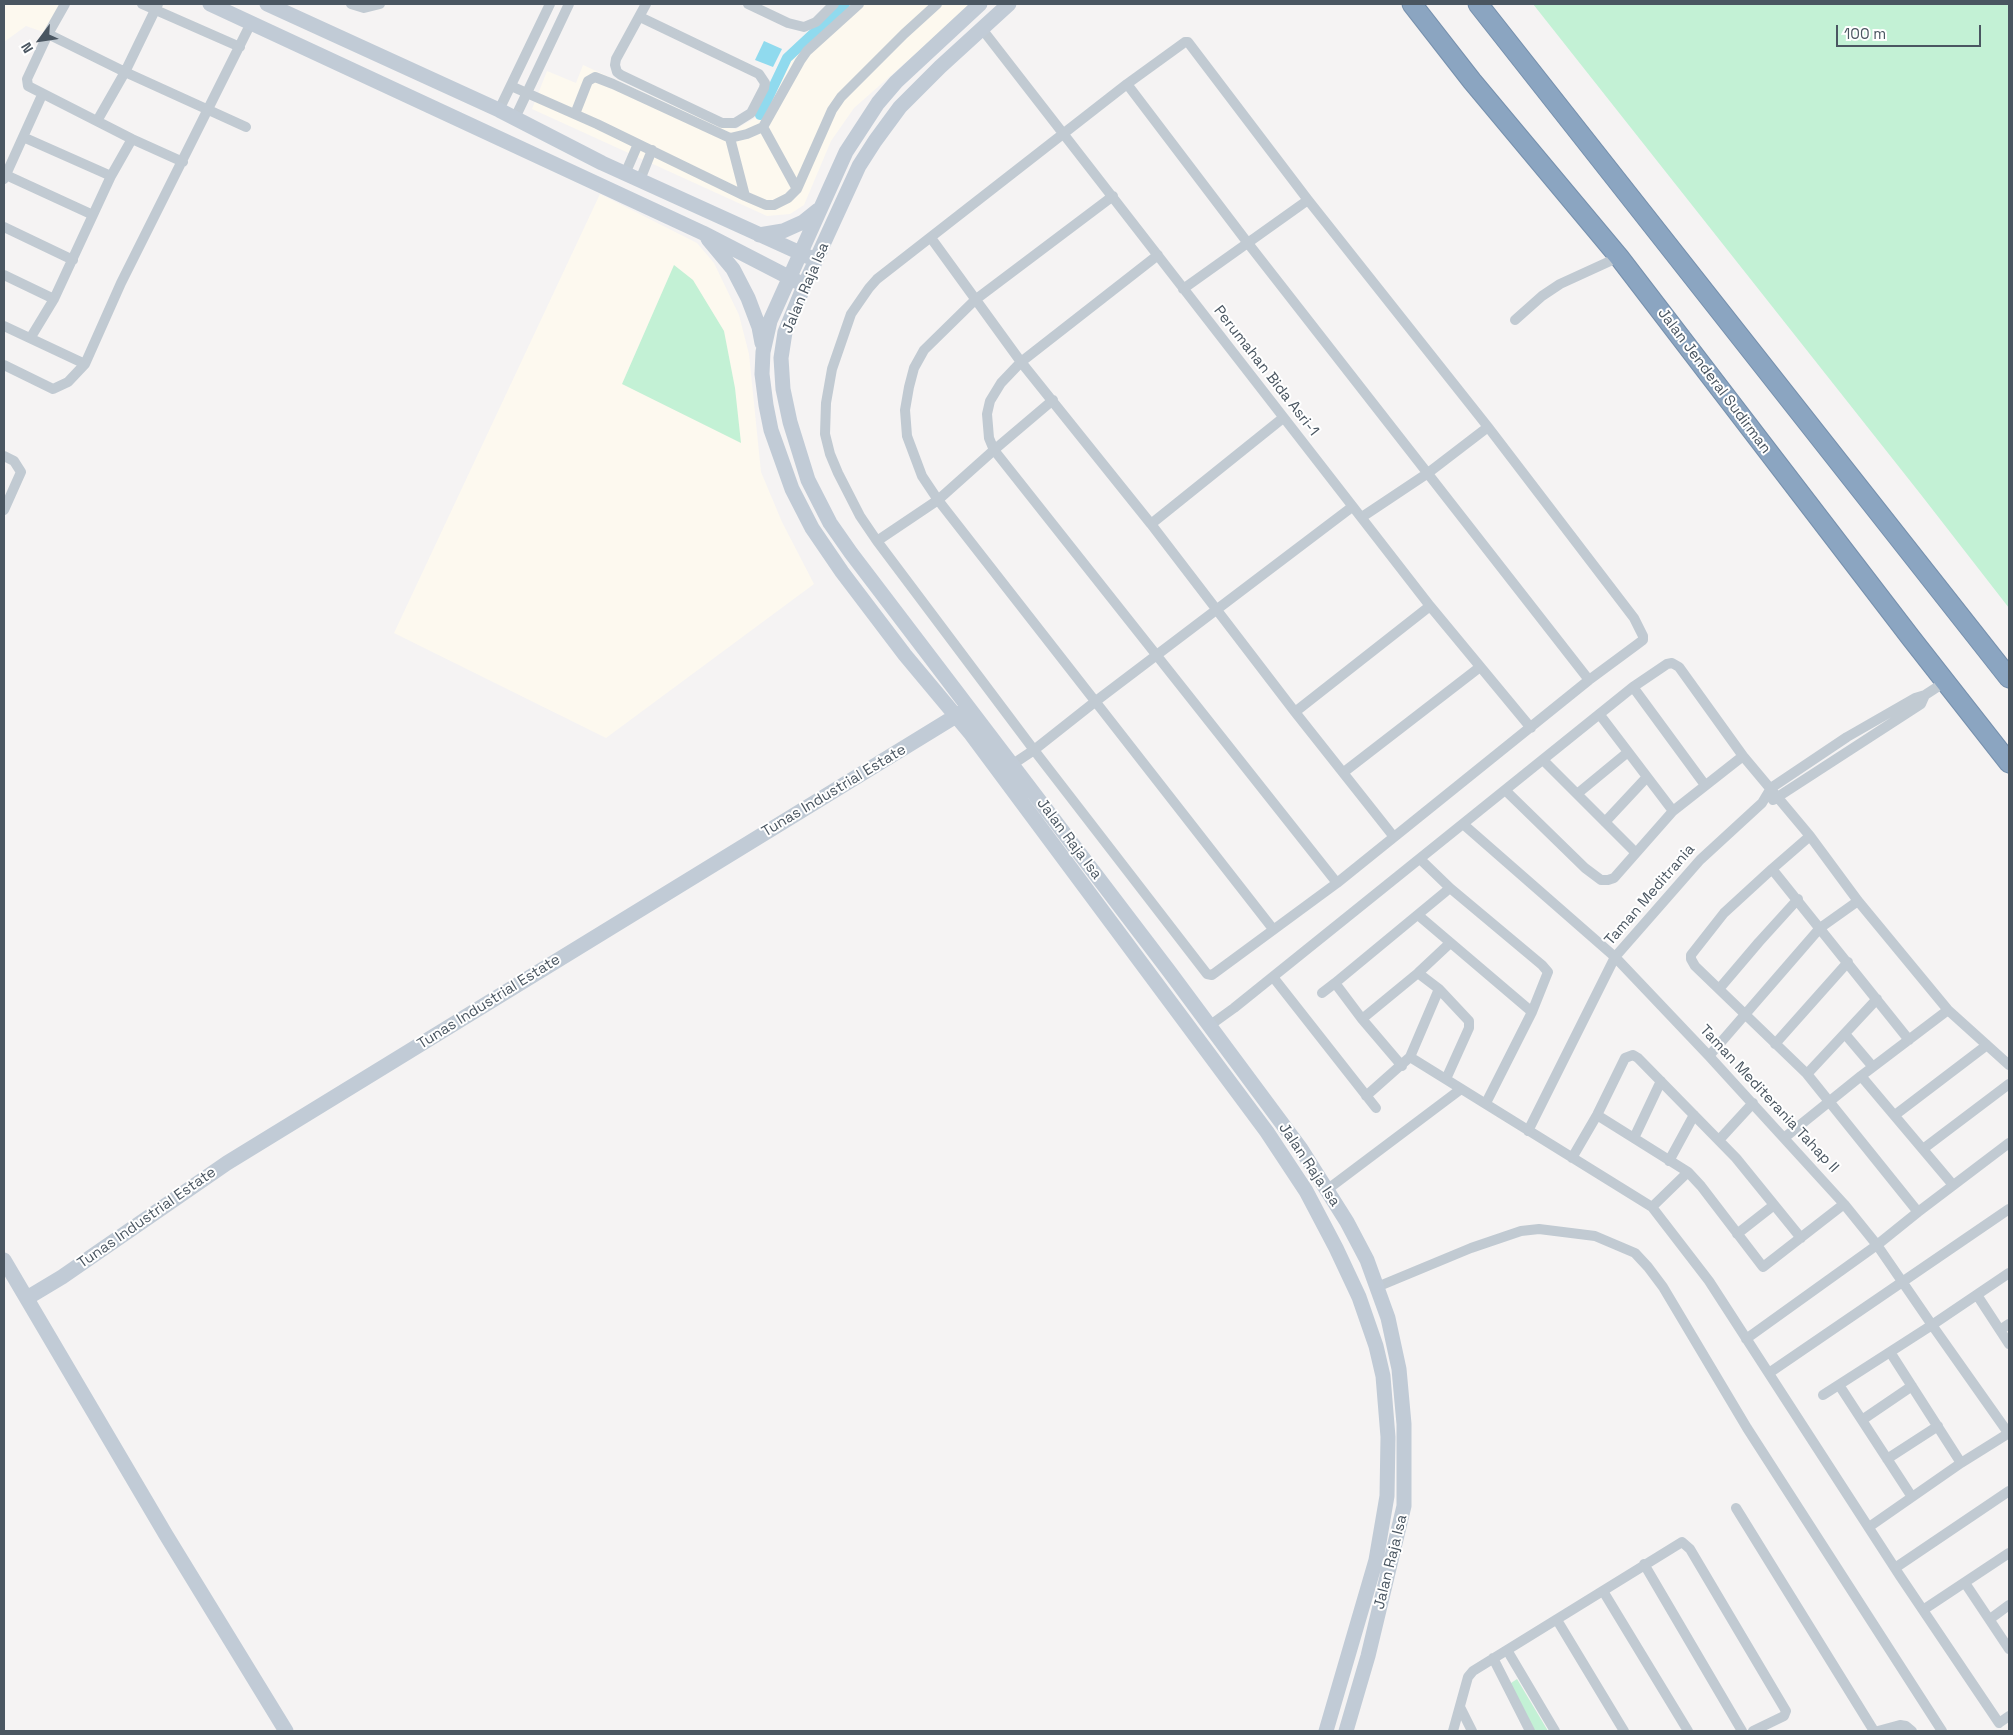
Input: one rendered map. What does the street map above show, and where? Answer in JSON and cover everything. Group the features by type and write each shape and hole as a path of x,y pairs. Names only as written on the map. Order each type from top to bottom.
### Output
{"highway":[{"path":"1478,4 2009,678"},
{"name":"Jalan Jenderal Sudirman","path":"1414,8 1472,81 1619,257 2009,763"}],"main road":[{"path":"210,4 703,233 804,286"},
{"path":"267,4 499,110 625,174 816,261"},
{"name":"Jalan Raja Isa","path":"1009,4 940,67 900,107 859,166 785,332 781,358 783,389 790,422 808,480 830,523 1301,1149 1328,1190 1367,1260 1388,1318 1394,1342 1403,1404 1406,1461 1404,1506 1368,1656 1346,1731"},
{"name":"Jalan Raja Isa","path":"971,7 896,82 878,103 846,152 770,321 763,352 762,374 771,430 792,489 803,511 842,572 905,655 957,716 1266,1132 1306,1191 1359,1297 1376,1346 1383,1376 1389,1464 1382,1530 1376,1560 1326,1731"},
{"path":"759,235 783,231 803,222 820,208"},
{"path":"703,233 733,269 748,298 759,327 763,352"},
{"name":"Tunas Industrial Estate","path":"27,1298 84,1262 227,1163 970,707"},
{"path":"4,1260 166,1535 286,1731"},
{"path":"4,1279 276,1731"},
{"path":"1386,1405 1403,1404"}],"street":[{"path":"65,4 48,34 27,79 28,86 42,95 132,140 183,162"},
{"path":"142,4 157,7 240,47"},
{"path":"351,4 364,8 380,4"},
{"path":"499,110 550,4"},
{"path":"515,118 569,4"},
{"path":"640,16 756,72 763,78 765,83 751,113 735,123 722,123 621,75 616,69 616,59 646,4"},
{"path":"748,4 796,26 804,27 816,22 834,4"},
{"path":"575,114 588,81 595,77 730,138 747,134 763,127 804,56 859,4"},
{"path":"511,86 652,150 745,196 766,205 774,205 788,198 797,189 832,110 841,97 937,4"},
{"path":"97,121 125,72 157,7"},
{"path":"4,365 52,389 68,382 85,364 121,283 251,23"},
{"name":"Perumahan Bida Asri-1","path":"982,29 1352,507 1480,668 1531,728"},
{"path":"48,34 125,72 246,127"},
{"path":"533,39 548,48"},
{"path":"1185,42 1188,42 1308,200 1488,427 1641,629 1643,640 1588,680 1337,883 1212,975 1207,974 1034,750 877,541 860,516 830,454 825,434 826,402 830,377 851,314 869,288 877,279 1127,84 1185,42"},
{"path":"1127,84 1247,242 1588,680"},
{"path":"42,95 5,177 93,215"},
{"path":"763,127 797,189"},
{"path":"23,137 111,176"},
{"path":"730,138 745,196"},
{"path":"31,337 54,299 111,176 132,140"},
{"path":"625,174 638,144"},
{"path":"640,180 652,150"},
{"path":"1113,196 974,300 924,350 914,368 908,387 905,410 908,436 922,476 938,500 1273,929"},
{"path":"1183,289 1308,200"},
{"path":"4,227 73,260"},
{"path":"931,238 1020,362 1053,400 1151,524 1295,712 1394,837"},
{"path":"1158,255 1020,362 1001,383 990,402 987,414 987,427 994,450 1337,883"},
{"path":"1514,320 1542,296 1560,284 1619,257"},
{"path":"4,275 54,299"},
{"path":"4,326 31,337 85,364"},
{"path":"877,541 938,500 1053,400"},
{"path":"1151,524 1283,418"},
{"path":"1362,518 1428,474 1488,427"},
{"path":"4,456 14,461 21,472 4,510"},
{"path":"1013,764 1034,750 1352,507"},
{"path":"1295,712 1430,606"},
{"path":"1209,1026 1634,687 1667,664 1676,664 1743,756 1810,836 1858,901 1948,1010 2009,1065"},
{"path":"1344,772 1480,668"},
{"name":"Taman Meditrania","path":"1762,803 1778,798 1945,682"},
{"path":"1634,687 1704,785"},
{"name":"Taman Meditrania","path":"1528,1131 1615,957 1636,930 1700,860 1762,803 1771,788 1847,737 1921,699"},
{"path":"1600,714 1673,811"},
{"path":"1577,794 1628,752"},
{"path":"1505,790 1585,868 1601,880 1614,878 1673,811 1743,756"},
{"path":"1543,760 1636,853"},
{"path":"1806,765 1812,775"},
{"path":"1605,822 1647,777"},
{"name":"Taman Mediterania Tahap II","path":"1463,824 1615,957 1753,1103 1844,1204 1877,1245 2009,1434"},
{"path":"1810,836 1724,913 1693,951 1692,963 1807,1074 1918,1212"},
{"path":"1420,859 1450,888 1547,970 1548,975 1532,1012 1486,1103"},
{"path":"1772,869 1798,899 1909,1040"},
{"path":"1322,993 1450,888"},
{"path":"1719,989 1758,942 1798,899"},
{"path":"1709,1056 1820,928 1858,901"},
{"path":"1418,915 1449,944 1532,1012"},
{"path":"1362,1020 1449,944"},
{"path":"1775,1044 1848,962"},
{"path":"1418,973 1439,989 1466,1016 1470,1023 1446,1079"},
{"path":"1273,976 1376,1108"},
{"path":"1335,983 1362,1020 1402,1066"},
{"path":"1366,1096 1410,1057 1439,989"},
{"path":"1807,1074 1877,999"},
{"path":"1784,1138 1831,1102 1860,1076 1948,1010"},
{"path":"1844,1034 1873,1067"},
{"path":"1895,1115 1987,1045"},
{"path":"1572,1158 1597,1115 1625,1058 1633,1055 1719,1140 1801,1238"},
{"path":"1410,1057 1652,1207 1709,1281 1895,1568 1999,1723 2009,1716"},
{"path":"1860,1076 1953,1185"},
{"path":"1634,1138 1661,1081"},
{"path":"1923,1149 2009,1084"},
{"path":"1328,1190 1461,1089"},
{"path":"1719,1140 1753,1103"},
{"path":"1597,1115 1688,1172 1701,1186 1763,1267 1844,1204"},
{"path":"1669,1160 1694,1115"},
{"path":"1746,1339 1877,1245 2009,1142"},
{"path":"1652,1207 1688,1172"},
{"path":"1737,1234 1774,1205"},
{"path":"1769,1373 2009,1209"},
{"path":"1377,1287 1470,1248 1522,1230 1539,1229 1595,1236 1635,1254 1648,1267 1663,1287 1747,1428 1942,1731"},
{"path":"1823,1395 1932,1326 2009,1273"},
{"path":"1977,1295 2009,1344"},
{"path":"2000,1330 2009,1324"},
{"path":"1890,1352 1961,1463"},
{"path":"1839,1385 1912,1497"},
{"path":"1862,1420 1912,1386"},
{"path":"1887,1459 1938,1426"},
{"path":"1869,1527 1961,1463 2009,1434"},
{"path":"1895,1568 2009,1491"},
{"path":"1736,1508 1874,1731"},
{"path":"1453,1731 1469,1675 1493,1658 1557,1620 1644,1564 1679,1543 1685,1543 1786,1710 1786,1714 1782,1718 1753,1731"},
{"path":"1923,1610 2009,1553"},
{"path":"1644,1564 1742,1731"},
{"path":"1965,1583 2009,1649"},
{"path":"1603,1591 1688,1731"},
{"path":"1990,1619 2009,1606"},
{"path":"1557,1620 1624,1731"},
{"path":"1507,1650 1555,1731"},
{"path":"1493,1658 1530,1731"},
{"path":"1460,1707 1472,1731"},
{"path":"1878,1731 1900,1725 1906,1726 1912,1731"}],"shaded area":[{"path":"4,4 63,4 49,34 26,26 4,42"},
{"path":"847,4 972,4 854,108 831,141 804,205 790,214 767,216 532,109 547,71 576,83 583,65 717,126 736,129 760,115 790,56"},
{"path":"600,194 697,243 714,263 739,315 749,354 761,472 782,522 814,584 606,738 394,633"}],"green space":[{"path":"1533,4 2009,4 2009,608 1922,496"},
{"path":"674,265 693,280 724,331 735,388 741,443 622,384"},
{"path":"1517,1679 1548,1731 1532,1731 1508,1685"}],"water":[{"path":"764,41 782,49 773,67 755,60"}],"waterway":[{"path":"760,115 787,58 845,4"}]}
